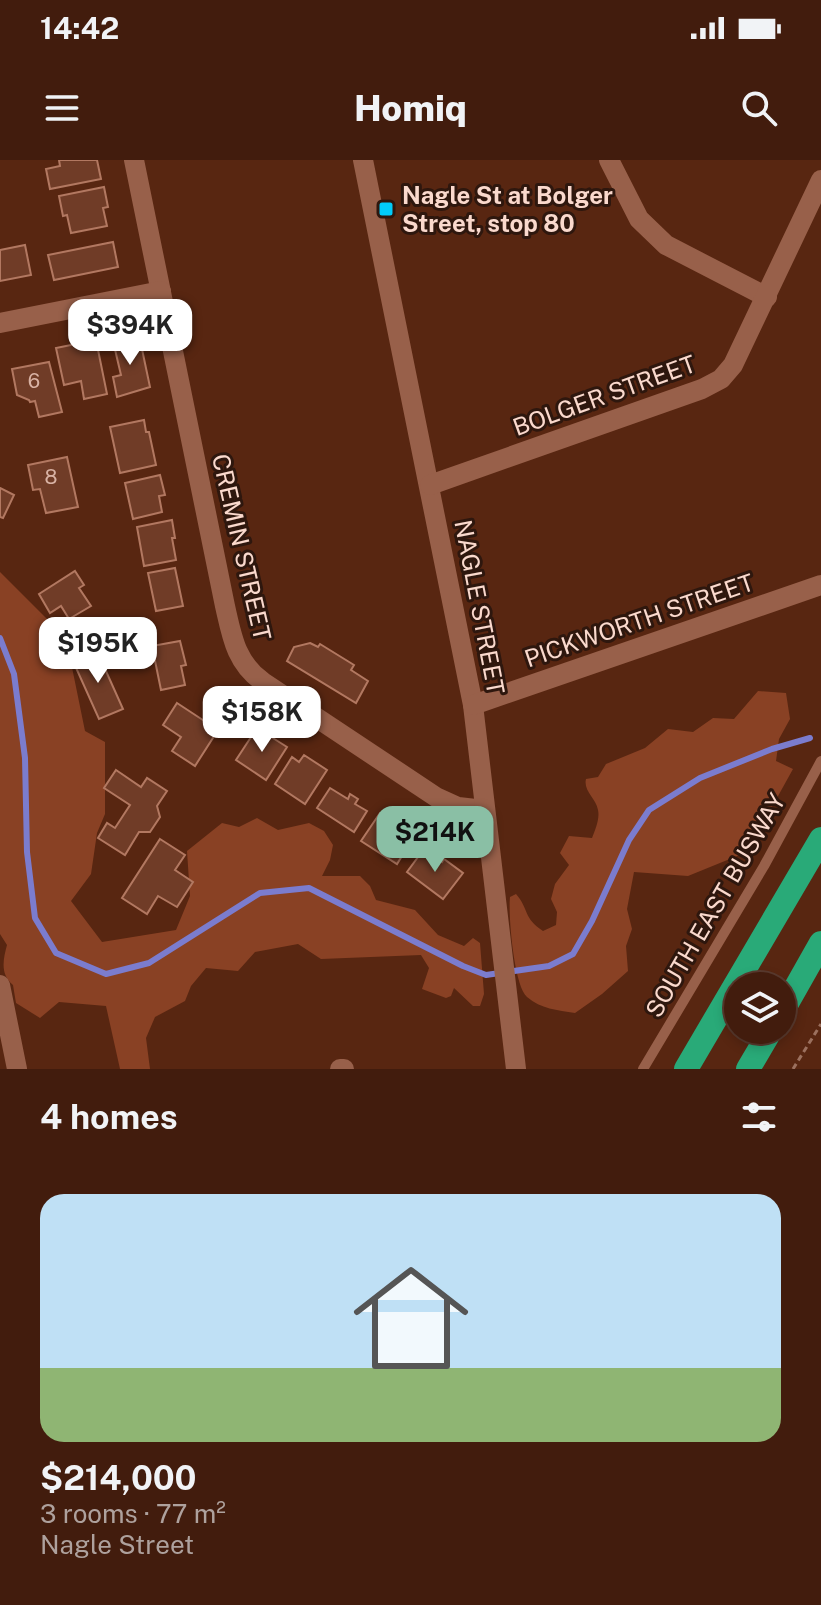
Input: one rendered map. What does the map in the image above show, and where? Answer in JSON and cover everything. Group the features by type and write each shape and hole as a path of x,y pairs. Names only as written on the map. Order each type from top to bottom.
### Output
{"highway":[{"path":"686,1069 821,839"},
{"path":"796,987 821,943"},
{"path":"748,1069 763,1044"}],"street":[{"name":"CREMIN STREET","path":"134,160 232,636 243,664 263,682 436,797 458,807 485,810"},
{"name":"NAGLE STREET","path":"363,160 473,705 516,1069"},
{"path":"609,160 639,219 666,245 767,297"},
{"name":"BOLGER STREET","path":"430,485 721,379 733,365 821,180"},
{"path":"0,323 161,291"},
{"name":"PICKWORTH STREET","path":"473,705 821,585"},
{"path":"0,985 17,1069"}],"lane":[{"name":"SOUTH EAST BUSWAY","path":"643,1069 764,866 821,761"}],"path":[{"path":"793,1069 821,1024"}],"shaded area":[{"path":"0,572 66,638 85,731 105,742 105,814 97,833 91,874 71,901 102,942 176,930 190,896 187,851 222,823 239,827 257,818 278,830 309,823 324,831 333,845 322,876 360,876 370,886 376,900 415,910 438,935 464,946 473,938 480,943 484,994 480,1006 473,1006 454,988 451,996 446,998 422,989 429,968 421,955 321,959 298,944 255,952 238,971 206,968 191,986 185,1001 155,1017 146,1038 150,1069 120,1069 106,1006 59,1002 40,1018 16,1003 13,985 4,971 7,945 0,934"},
{"path":"758,691 786,693 790,719 779,739 776,761 793,769 747,852 688,876 634,872 627,909 632,929 626,946 628,971 575,1013 532,1001 522,990 515,965 510,897 516,894 529,918 543,931 556,925 557,912 551,899 555,884 569,865 560,853 569,836 592,838 598,821 598,810 586,787 586,779 598,777 606,764 645,748 668,729 693,732 713,718 734,719"}],"building":[{"path":"59,160 97,160 101,179 50,189 46,169 60,166"},
{"path":"104,187 108,207 103,208 107,226 71,233 59,196"},
{"path":"113,242 118,267 54,280 48,255"},
{"path":"25,245 31,275 0,281 0,250"},
{"path":"139,335 150,387 117,397 113,377 121,375 113,341"},
{"path":"96,340 107,394 84,399 81,381 64,385 56,348"},
{"path":"49,362 62,412 39,417 35,401 30,402 17,395 12,369"},
{"path":"144,420 156,465 120,473 110,427"},
{"path":"67,457 78,507 46,513 40,489 33,490 28,465"},
{"path":"160,475 165,495 159,496 162,512 133,519 125,483"},
{"path":"0,488 14,495 3,518 0,517"},
{"path":"172,520 176,560 144,566 137,527"},
{"path":"175,568 183,606 156,611 148,573"},
{"path":"75,571 84,585 79,588 91,606 69,619 61,606 50,613 39,594"},
{"path":"180,641 186,665 181,666 185,685 161,690 152,646"},
{"path":"310,643 318,647 320,644 354,665 351,670 368,681 356,703 287,661 294,647"},
{"path":"97,651 123,709 99,719 73,661"},
{"path":"177,703 218,730 195,766 172,751 181,737 163,725"},
{"path":"257,728 287,747 266,780 236,760"},
{"path":"304,755 327,770 305,804 275,784 292,757 299,762"},
{"path":"116,770 141,787 147,778 167,791 157,806 160,817 150,832 139,832 125,855 98,838 107,823 115,828 130,805 104,788"},
{"path":"330,788 348,799 350,794 358,799 355,804 367,811 354,832 317,808"},
{"path":"380,813 416,833 397,864 361,841"},
{"path":"160,839 185,855 175,870 193,882 177,907 158,896 147,914 122,898"},
{"path":"424,849 463,873 443,899 407,872"}],"waterway":[{"path":"0,638 14,674 25,758 27,852 35,918 56,953 106,974 149,963 260,893 309,888 486,975 549,966 573,954 592,921 629,840 649,810 700,778 772,749 810,738"}],"place":[{"name":"Nagle St at Bolger Street, stop 80","path":"386,209"}]}
